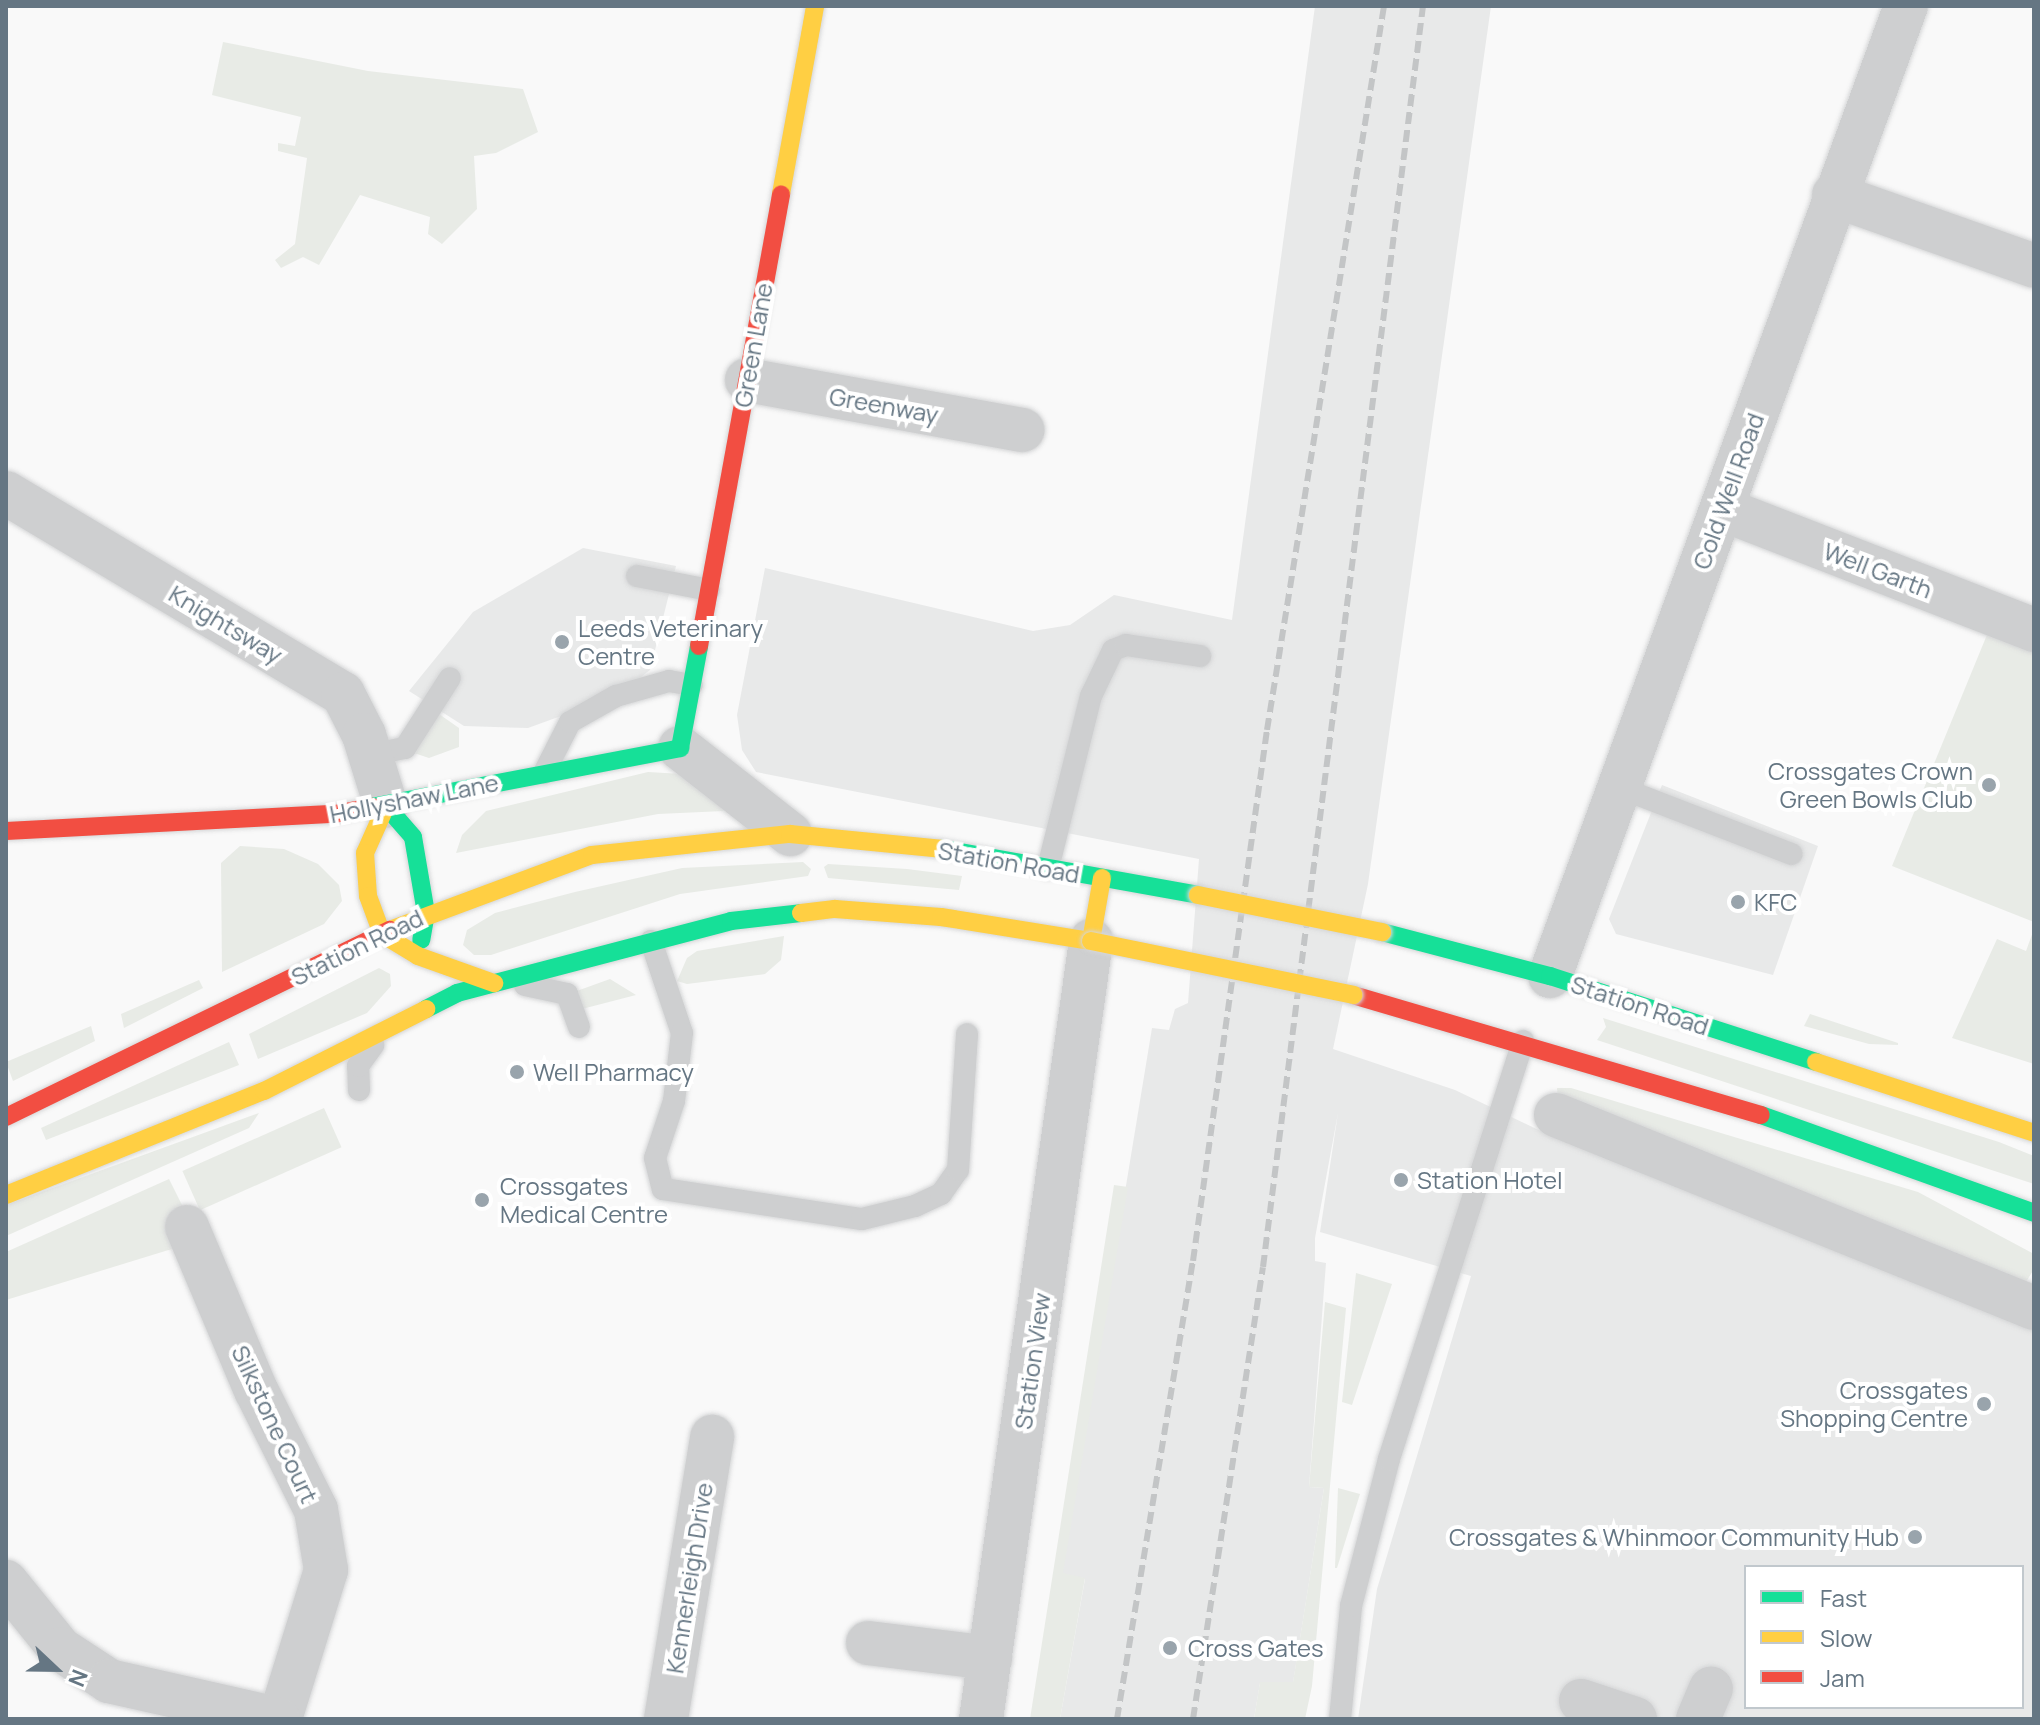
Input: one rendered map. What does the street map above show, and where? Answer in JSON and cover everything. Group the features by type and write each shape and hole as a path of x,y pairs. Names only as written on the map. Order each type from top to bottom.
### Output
{"main road":[{"name":"Green Lane","path":"680,748 815,6"},
{"name":"Hollyshaw Lane","path":"6,831 274,819 386,806 680,748"},
{"path":"415,963 426,913 413,837 386,806 365,853 368,896 382,934 415,963 494,983"},
{"name":"Station Road","path":"6,1117 426,913 592,855 790,834 953,850 1382,932 2034,1133"},
{"path":"1091,941 1102,878"},
{"path":"6,1195 264,1091 457,993 731,921 835,909 941,917 1091,941 1526,1034 2034,1213"},
{"path":"393,1023 403,997"}],"street":[{"name":"Cold Well Road","path":"1547,982 1906,6"},
{"path":"1834,195 2034,266"},
{"name":"Greenway","path":"747,380 1022,430"},
{"name":"Knightsway","path":"6,493 343,694 371,755 386,806"},
{"name":"Well Garth","path":"1722,509 2034,630"},
{"path":"680,748 790,834"},
{"name":"Station View","path":"981,1719 1091,941"},
{"path":"1556,1115 2034,1308"},
{"name":"Silkstone Court","path":"187,1227 256,1390 316,1510 326,1570 279,1719"},
{"name":"Kennerleigh Drive","path":"666,1719 712,1437"},
{"path":"6,1582 60,1649 109,1681 279,1719"},
{"path":"868,1643 990,1658"},
{"path":"1581,1701 1635,1719"}],"lane":[{"path":"637,576 709,590"},
{"path":"1048,868 1091,696 1113,650 1126,645 1200,656"},
{"path":"371,755 405,748 450,678"},
{"path":"544,773 570,722 616,696 669,681 692,685"},
{"path":"1618,787 1792,854"},
{"path":"651,941 682,1033 674,1101 655,1158 663,1189 862,1219 915,1206 941,1194 958,1170 967,1034"},
{"path":"494,983 542,986 567,994 579,1027"},
{"path":"359,1090 358,1066 393,1023"},
{"path":"1340,1719 1351,1606 1389,1459 1526,1034"}],"shaded area":[{"path":"1315,6 1491,6 1368,884 1333,1049 1455,1090 1547,1134 1559,1108 1580,1100 1837,1207 2034,1298 2034,1719 1358,1719 1377,1589 1471,1276 1320,1232 1338,1113 1315,1238 1315,1261 1326,1263 1309,1487 1324,1488 1293,1683 1260,1683 1254,1719 1060,1719 1085,1579 1062,1574 1152,1028 1169,1030 1175,1009 1188,1003 1199,859 756,772 742,750 737,715 765,568 1033,631 1070,625 1114,595 1232,620"},
{"path":"223,42 368,71 523,89 538,132 496,153 474,156 477,209 442,244 428,234 430,217 360,195 319,265 303,257 281,268 275,260 295,244 307,158 278,151 278,143 295,146 301,117 212,95"},
{"path":"583,548 676,566 650,670 616,696 528,728 464,726 409,691 473,612"},
{"name":"Crossgates Crown Green Bowls Club","path":"1991,625 2034,642 2034,922 1892,866"},
{"path":"439,714 459,728 459,747 429,758 414,753"},
{"path":"648,772 682,774 707,785 724,811 658,814 456,853 462,835 486,811"},
{"path":"1662,785 1818,846 1773,975 1616,934 1609,919"},
{"path":"240,846 284,849 318,864 339,885 342,901 324,924 222,972 221,863"},
{"path":"803,862 811,869 808,876 680,894 491,955 474,955 463,945 467,930 495,913 575,892 682,868"},
{"path":"828,864 962,876 959,890 828,878 824,867"},
{"path":"2034,929 2034,1064 1952,1038 1997,939 2026,951"},
{"path":"784,936 781,960 765,974 687,984 677,981 687,958 697,951"},
{"path":"379,968 390,974 391,986 367,1013 258,1059 249,1034"},
{"path":"610,979 636,995 582,1009 574,992"},
{"path":"199,980 203,988 124,1028 121,1014"},
{"path":"1810,1014 1898,1045 1869,1044 1804,1026"},
{"path":"1603,1018 1999,1142 2034,1156 2034,1184 1597,1040 1606,1027"},
{"path":"91,1026 95,1041 13,1081 6,1062"},
{"path":"229,1042 239,1065 46,1140 41,1128"},
{"path":"1557,1088 1571,1088 1918,1192 2034,1254 2034,1269 2021,1290 1580,1100 1559,1108"},
{"path":"324,1108 341,1147 200,1210 182,1171"},
{"path":"259,1113 249,1128 6,1236 6,1205"},
{"path":"169,1179 188,1217 175,1248 6,1300 6,1252"},
{"path":"1114,1185 1128,1187 1063,1573 1085,1578 1060,1719 1030,1719"},
{"path":"1356,1273 1392,1284 1352,1405 1342,1402"},
{"path":"1325,1302 1346,1308 1312,1686 1305,1719 1254,1719 1260,1682 1293,1682 1324,1488 1309,1487"},
{"path":"1338,1488 1360,1494 1335,1568"}],"railway":[{"path":"1117,1719 1193,1261 1267,730 1384,6"},
{"path":"1193,1719 1263,1267 1423,6"}],"traffic: fast":[{"path":"372,807 680,748 699,646"},
{"path":"386,806 413,837 426,913 421,940"},
{"path":"943,849 1198,895"},
{"path":"426,1009 457,993 731,921 801,913"},
{"path":"1382,932 1550,976 1816,1062"},
{"path":"1761,1115 2034,1213"}],"traffic: slow":[{"path":"781,194 815,6"},
{"path":"386,806 365,853 368,896 382,934 418,956 494,983"},
{"path":"390,930 592,855 790,834 943,849"},
{"path":"801,913 835,909 941,917 1091,941 1102,878"},
{"path":"1198,895 1382,932"},
{"path":"1091,941 1353,995"},
{"path":"6,1195 264,1091 426,1009"},
{"path":"1816,1062 2034,1133"}],"traffic: jam":[{"path":"699,646 781,194"},
{"path":"6,831 335,814 372,807"},
{"path":"6,1117 390,930"},
{"path":"1353,995 1761,1115"}],"place":[{"name":"Leeds Veterinary Centre","path":"562,642"},
{"name":"Crossgates Crown Green Bowls Club","path":"1989,785"},
{"name":"KFC","path":"1738,902"},
{"name":"Well Pharmacy","path":"517,1072"},
{"name":"Station Hotel","path":"1401,1180"},
{"name":"Crossgates Medical Centre","path":"482,1200"},
{"name":"Crossgates Shopping Centre","path":"1984,1404"},
{"name":"Crossgates & Whinmoor Community Hub","path":"1915,1537"},
{"name":"Cross Gates","path":"1170,1648"}]}
